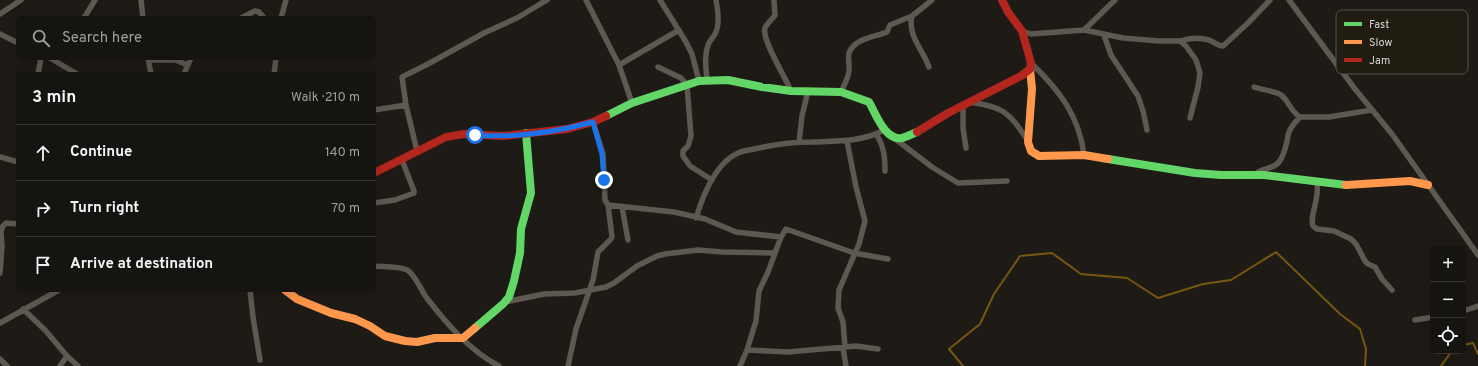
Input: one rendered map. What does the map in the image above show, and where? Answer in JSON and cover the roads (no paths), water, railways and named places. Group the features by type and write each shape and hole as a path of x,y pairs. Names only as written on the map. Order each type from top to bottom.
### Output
{"street":[{"path":"0,14 21,0"},
{"path":"85,16 95,0"},
{"path":"141,0 143,16"},
{"path":"282,16 286,0"},
{"path":"417,151 406,105 402,77 484,33 517,18 547,0"},
{"path":"586,0 619,65 632,103"},
{"path":"660,0 692,54 703,80"},
{"path":"703,80 708,44 715,34 717,26 716,0"},
{"path":"774,0 775,16 767,25 765,32 770,49 791,91"},
{"path":"841,92 847,79 849,69 848,56 851,49 857,43 887,32 890,24 912,16 932,0"},
{"path":"1002,0 1008,12 1022,31 1031,66 1032,89 1028,142"},
{"path":"1084,30 1115,0"},
{"path":"1022,31 1031,34 1084,30 1104,35 1153,41 1180,41 1188,38 1202,39 1209,40 1223,46 1270,0"},
{"path":"1289,0 1336,62"},
{"path":"245,16 255,11 259,12 262,16"},
{"path":"912,16 910,24 911,29 929,67"},
{"path":"619,65 679,30"},
{"path":"0,34 16,42"},
{"path":"1104,35 1111,55 1138,96 1147,130"},
{"path":"1180,41 1190,50 1196,60 1200,73 1190,118"},
{"path":"38,72 41,60"},
{"path":"53,60 74,72"},
{"path":"149,60 151,72"},
{"path":"171,60 187,65"},
{"path":"185,72 189,60"},
{"path":"274,72 276,60"},
{"path":"894,138 902,138 916,132 966,103 1021,76 1031,66"},
{"path":"1031,66 1050,81 1075,120 1081,136 1084,155"},
{"path":"658,67 681,78 687,85 691,136 688,146 683,152 683,156 690,166 712,180"},
{"path":"1345,74 1392,134 1478,255"},
{"path":"376,172 402,160 440,139 454,135 503,136 567,129 593,122 632,103 703,80 728,80 791,91 841,92 869,102 884,130 890,136 932,167 958,182 1007,181"},
{"path":"1254,87 1279,93 1283,96 1296,115 1300,117 1329,117 1372,110"},
{"path":"798,142 808,91"},
{"path":"966,103 992,106 1000,110 1016,123 1028,142 1031,151 1039,156 1084,155 1195,173 1254,175 1317,183 1356,185 1410,181 1428,185"},
{"path":"966,103 963,128 966,148"},
{"path":"376,110 406,105"},
{"path":"1254,175 1258,171 1278,164 1286,149 1289,132 1300,117"},
{"path":"568,366 576,329 595,271 598,252 612,237 608,205 605,200 602,154 593,122"},
{"path":"696,218 702,197 712,180 722,166 738,153 777,144 847,140 876,134 884,130"},
{"path":"288,292 297,299 341,316 355,319 370,326 385,336 392,338 417,342 435,338 463,338 492,314 509,297 518,268 521,228 530,197 526,133"},
{"path":"876,134 884,151 885,171"},
{"path":"846,366 843,322 838,308 838,297 841,283 849,268 863,233 865,221 856,187 847,140"},
{"path":"0,157 16,161"},
{"path":"376,203 394,200 414,192 402,160"},
{"path":"1317,183 1318,193 1312,220 1313,226 1317,229 1334,231 1351,238 1365,261 1375,268 1392,290"},
{"path":"608,205 664,210 711,221 736,232 781,237"},
{"path":"622,207 628,240"},
{"path":"0,273 2,260 2,228 6,224 16,224"},
{"path":"740,366 756,322 759,291 781,237 786,229 854,253 888,259"},
{"path":"505,302 544,294 575,293 606,287 637,266 657,256 665,254 698,250 775,253"},
{"path":"376,266 404,269 411,272 426,297 446,321 479,354 499,366"},
{"path":"0,323 56,292"},
{"path":"250,292 252,317 260,360"},
{"path":"1466,310 1478,306"},
{"path":"23,309 45,330 67,356 78,366"},
{"path":"1415,320 1430,318"},
{"path":"747,350 788,352 856,346 878,349"},
{"path":"60,366 67,356"},
{"path":"0,359 7,366"}],"waterway":[{"path":"963,366 949,349 980,324 994,294 1020,256 1052,253 1081,274 1127,278 1158,298 1203,284 1231,280 1276,252 1340,314 1360,329 1366,349 1365,366"},
{"path":"1466,344 1473,343 1478,354"},
{"path":"1441,366 1450,354"}]}
